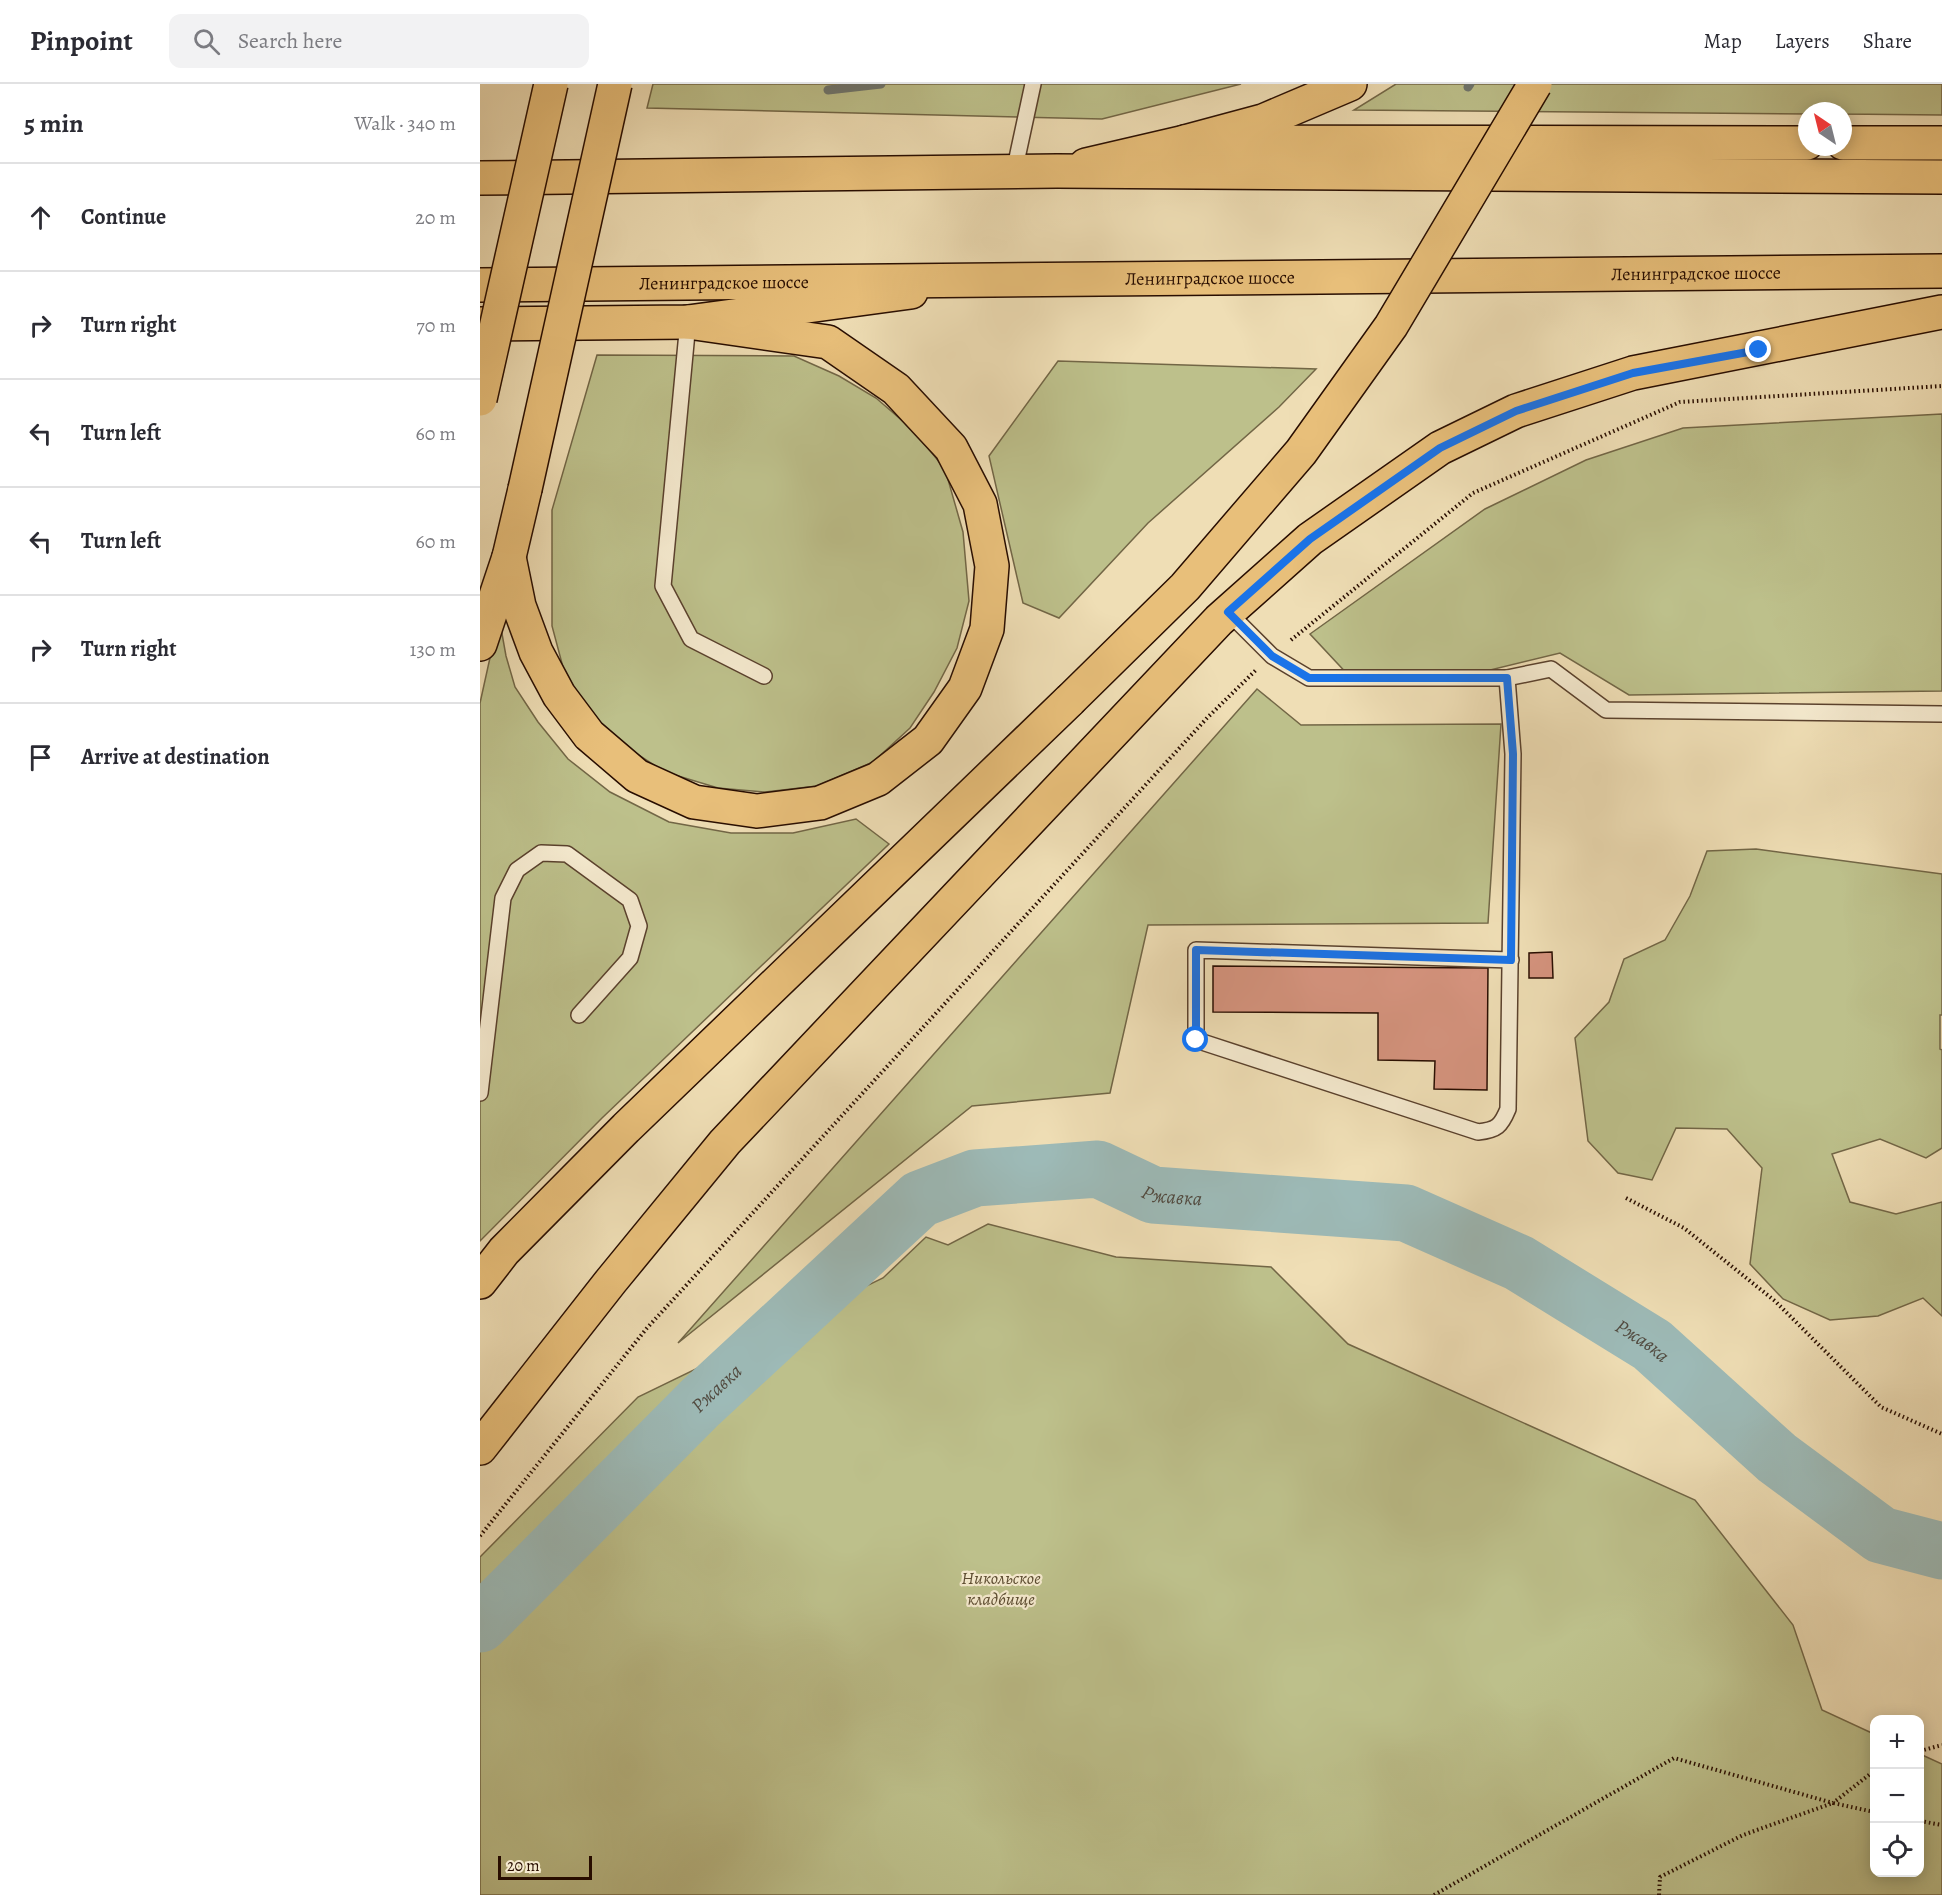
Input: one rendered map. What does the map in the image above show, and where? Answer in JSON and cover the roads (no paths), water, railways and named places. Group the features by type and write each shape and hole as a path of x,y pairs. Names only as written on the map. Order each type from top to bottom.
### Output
{"main road":[{"path":"480,399 551,84"},
{"path":"480,644 509,557 615,84"},
{"path":"1057,171 1263,122 1350,84"},
{"path":"480,1282 504,1251 626,1128 1185,587 1301,452 1391,326 1535,84"},
{"path":"1185,142 1798,143"},
{"path":"1852,143 1942,144"},
{"path":"480,178 1057,171 1942,177"},
{"name":"Ленинградское шоссе","path":"480,285 1942,272"},
{"path":"480,324 688,322 1001,280"},
{"path":"480,1448 611,1281 726,1142 1228,612 1310,539 1440,448 1516,411 1633,373 1942,312"},
{"path":"509,557 519,606 536,652 559,695 589,735 637,776 694,802 757,811 820,803 878,779 928,740 965,688 987,629 992,566 980,504 951,448 896,389 828,342 688,322"}],"lane":[{"path":"1014,172 1033,84"},
{"path":"688,322 663,586 691,639 764,676"},
{"path":"1228,612 1272,656 1309,678 1507,678 1551,669 1606,710 1942,714"},
{"path":"1507,678 1513,754 1511,960 1508,1109 1502,1123 1491,1131 1478,1132 1196,1040 1196,950 1511,960"},
{"path":"480,1093 503,898 517,870 541,853 567,854 630,900 639,926 630,958 579,1014"}],"waterway":[{"path":"828,90 881,84"},
{"name":"Ржавка","path":"480,1624 700,1403 920,1199 975,1178 1098,1169 1153,1195 1406,1213 1519,1263 1652,1345 1777,1458 1881,1535 1942,1551"}],"park label":[{"name":"Никольское кладбище","path":"1001,1588"}]}
